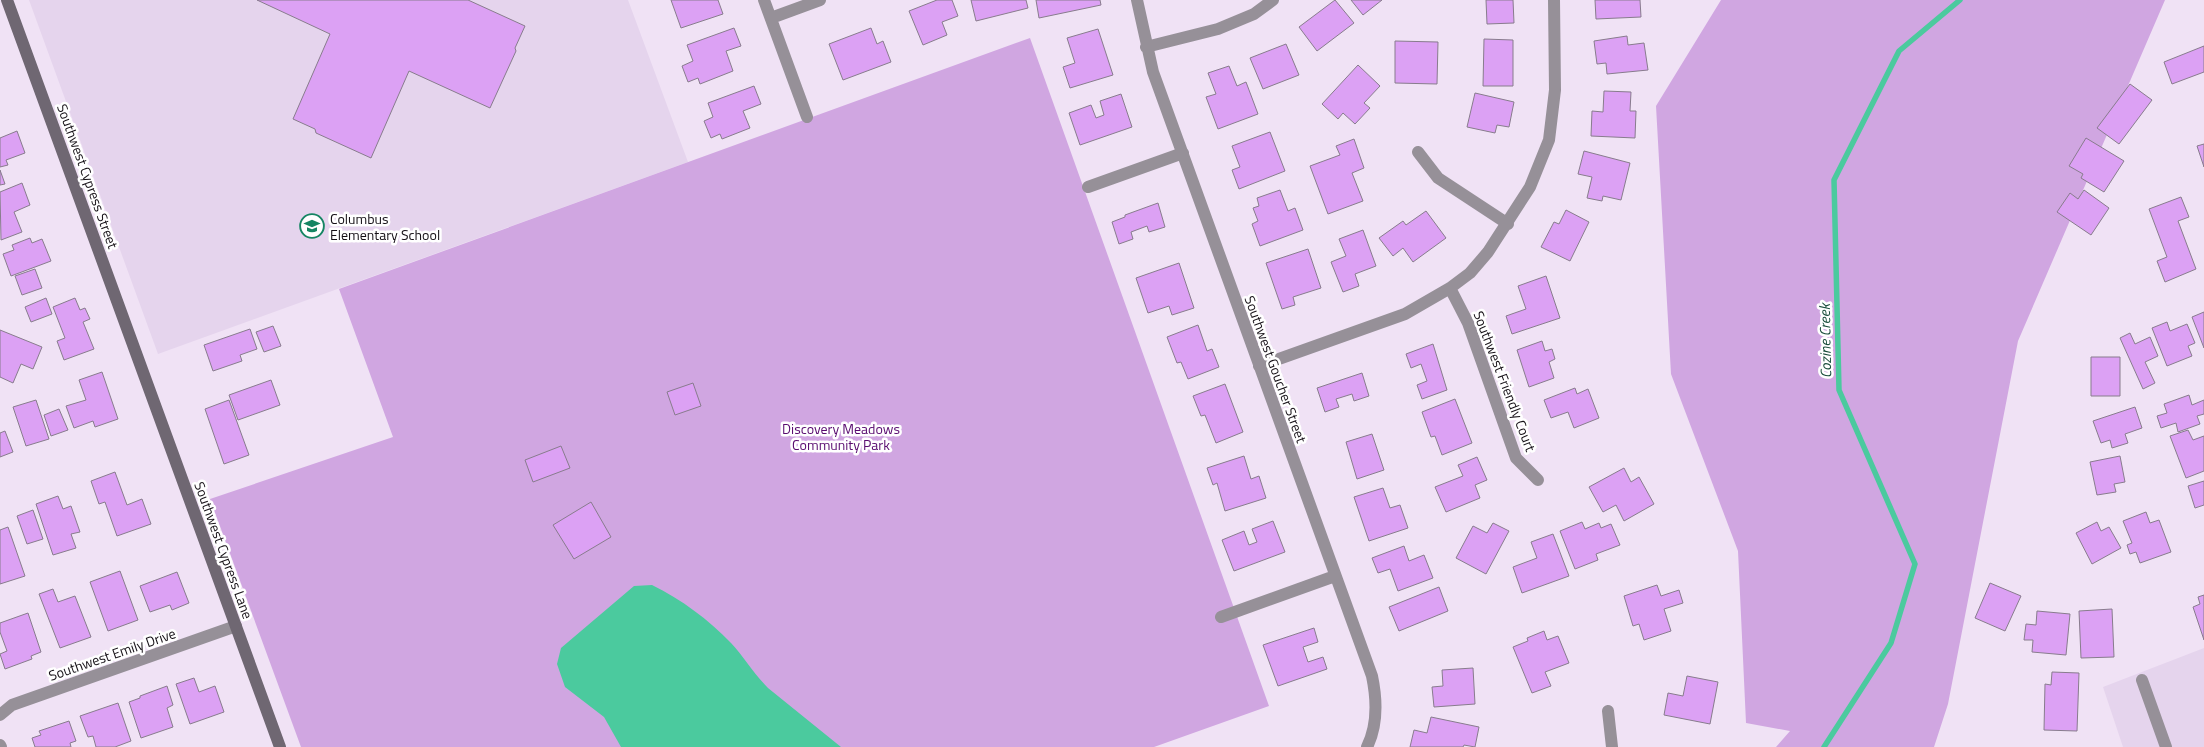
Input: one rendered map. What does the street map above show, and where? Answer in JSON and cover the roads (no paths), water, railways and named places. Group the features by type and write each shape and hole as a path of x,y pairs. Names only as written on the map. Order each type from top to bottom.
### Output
{"main road":[{"name":"Southwest Cypress Street","path":"7,0 139,362"},
{"name":"Southwest Cypress Lane","path":"139,362 280,747"}],"street":[{"path":"764,0 807,117"},
{"path":"771,18 820,0"},
{"name":"Southwest Goucher Street","path":"1137,0 1146,47 1182,153 1372,676 1377,698 1372,736 1367,747"},
{"path":"1146,47 1218,29 1254,14 1273,0"},
{"path":"1259,366 1405,314 1450,288 1470,273 1488,252 1508,224 1530,187 1549,140 1555,90 1554,0"},
{"path":"1418,152 1438,178 1508,224"},
{"path":"1088,187 1182,153"},
{"name":"Southwest Friendly Court","path":"1450,288 1468,323 1516,458 1538,480"},
{"path":"1221,617 1335,576"},
{"name":"Southwest Emily Drive","path":"0,715 12,705 236,626"},
{"path":"2142,680 2166,747"},
{"path":"1608,712 1612,747"}],"waterway":[{"name":"Cozine Creek","path":"1824,747 1891,643 1915,564 1839,390 1834,180 1899,51 1960,0"}],"place":[{"name":"Columbus Elementary School","path":"312,226"}],"park label":[{"name":"Discovery Meadows Community Park","path":"841,436"}]}
